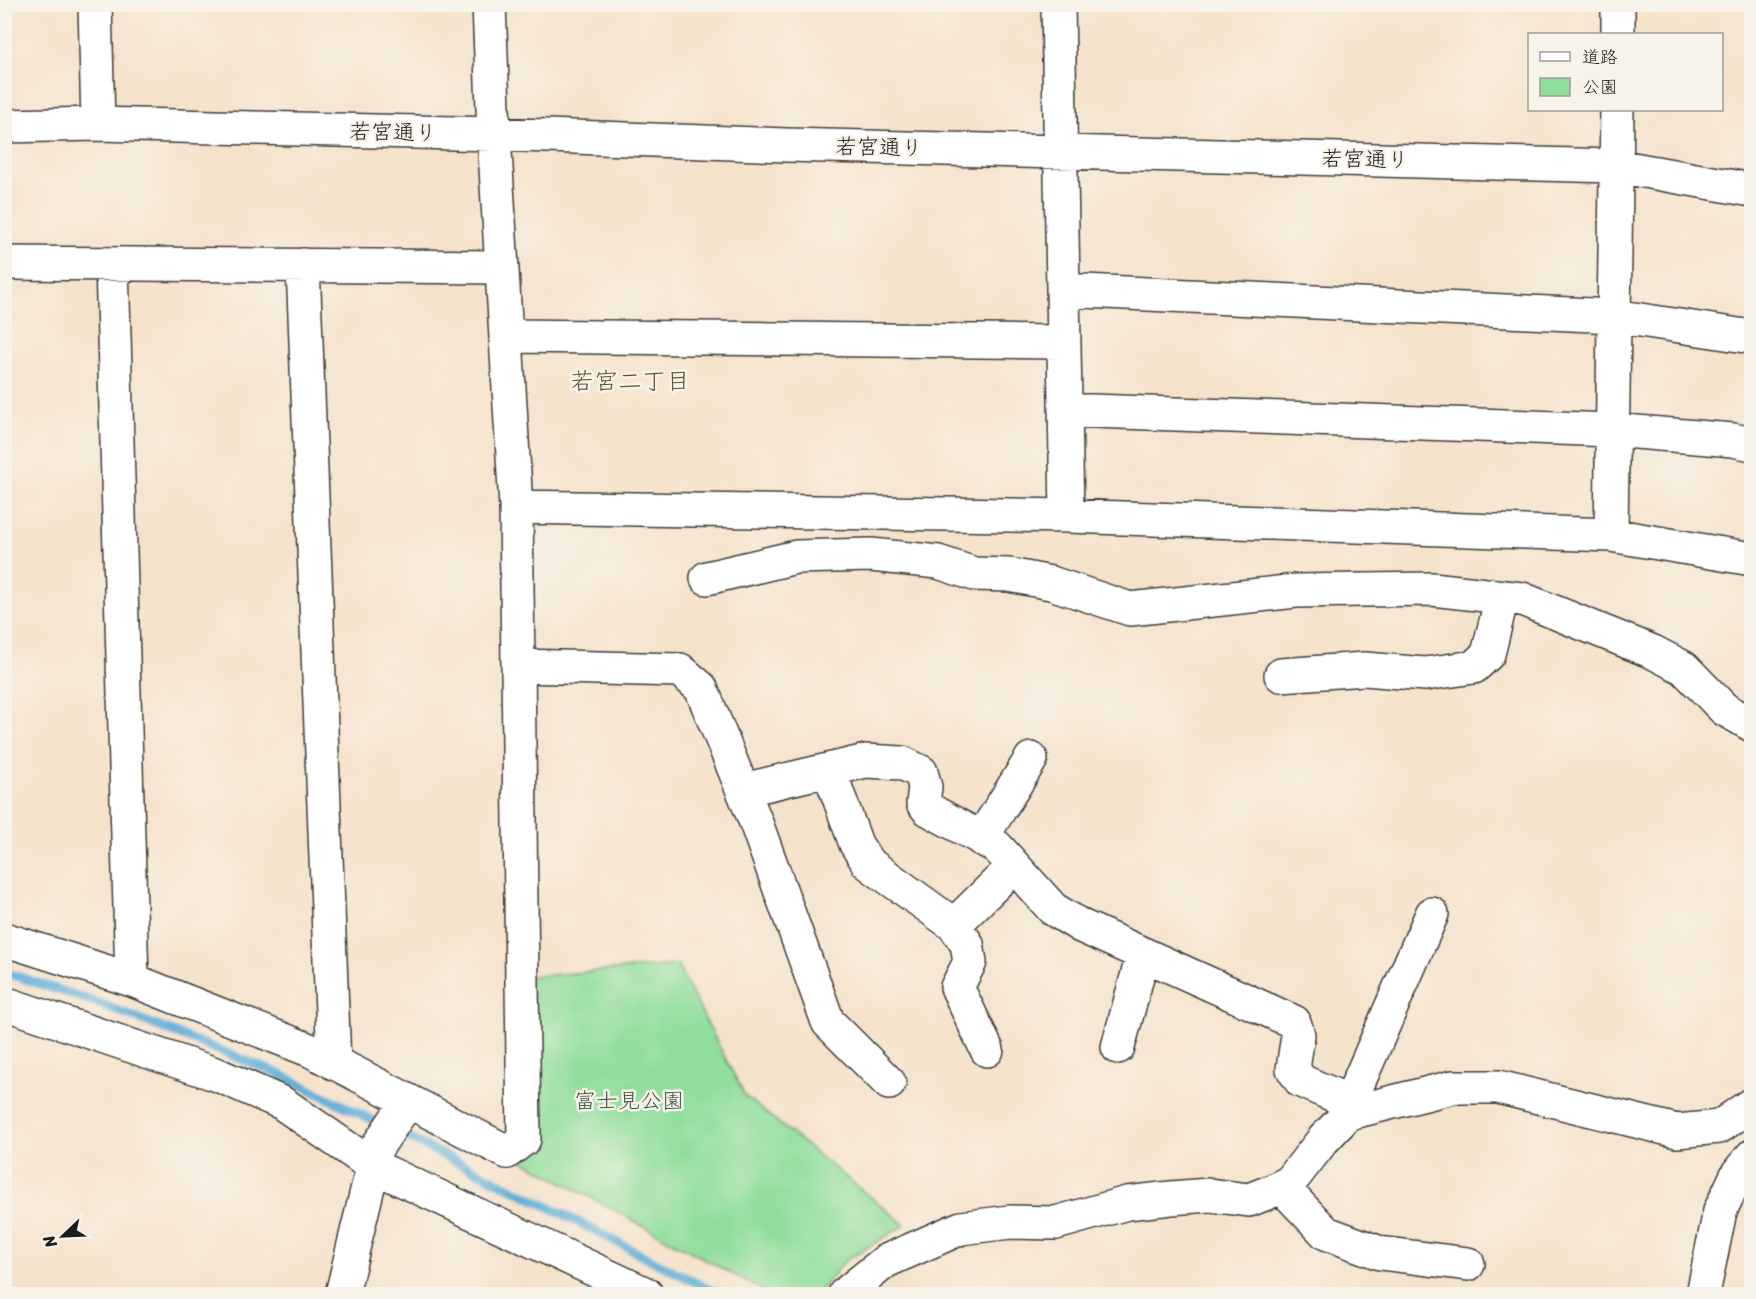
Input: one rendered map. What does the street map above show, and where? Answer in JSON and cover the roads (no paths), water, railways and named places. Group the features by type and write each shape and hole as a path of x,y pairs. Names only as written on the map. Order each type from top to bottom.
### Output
{"street":[{"path":"95,4 98,124"},
{"path":"4,939 132,980 312,1051 507,1152 524,1140 516,507 494,134 489,4"},
{"path":"1058,4 1067,516"},
{"path":"1618,4 1618,33"},
{"path":"1611,535 1617,111"},
{"name":"若宮通り","path":"4,126 98,124 494,134 786,145 1616,166 1752,190"},
{"path":"4,263 502,267"},
{"path":"112,264 132,980"},
{"path":"303,265 334,1062"},
{"path":"1063,290 1614,316 1752,337"},
{"path":"506,336 1064,342"},
{"path":"1065,410 1612,430 1733,440 1752,444"},
{"path":"516,507 1067,516 1611,535 1752,559"},
{"path":"707,578 796,556 871,555 938,562 974,574 1009,575 1051,583 1130,609 1296,591 1432,589 1522,599 1653,652 1684,668 1724,709 1752,725"},
{"path":"1281,675 1365,669 1425,674 1474,667 1488,654 1502,597"},
{"path":"519,666 680,670 701,688 743,790 828,1022 889,1083"},
{"path":"981,839 1031,759"},
{"path":"743,790 866,761 902,763 921,772 925,787 923,803 928,809 997,847 1053,909 1081,926 1294,1022 1298,1035 1293,1069 1301,1081 1347,1108 1453,1087 1498,1087 1677,1131 1719,1126 1752,1104"},
{"path":"829,770 856,844 868,863 954,925 967,944 970,962 957,987 987,1050"},
{"path":"954,925 1014,866"},
{"path":"864,1289 886,1261 961,1228 1010,1222 1056,1223 1128,1203 1160,1199 1209,1195 1249,1200 1290,1182 1342,1120 1432,914"},
{"path":"1118,1047 1143,955"},
{"path":"4,1003 229,1079 282,1103 370,1164 646,1294"},
{"path":"342,1294 370,1164 408,1101"},
{"path":"1703,1294 1720,1211 1738,1173 1752,1156"},
{"path":"1281,1186 1326,1233 1380,1253 1468,1264"}],"waterway":[{"path":"4,972 101,1004 277,1073 545,1205 718,1294"}],"district":[{"name":"若宮二丁目","path":"630,381"}],"park label":[{"name":"富士見公園","path":"629,1100"}]}
